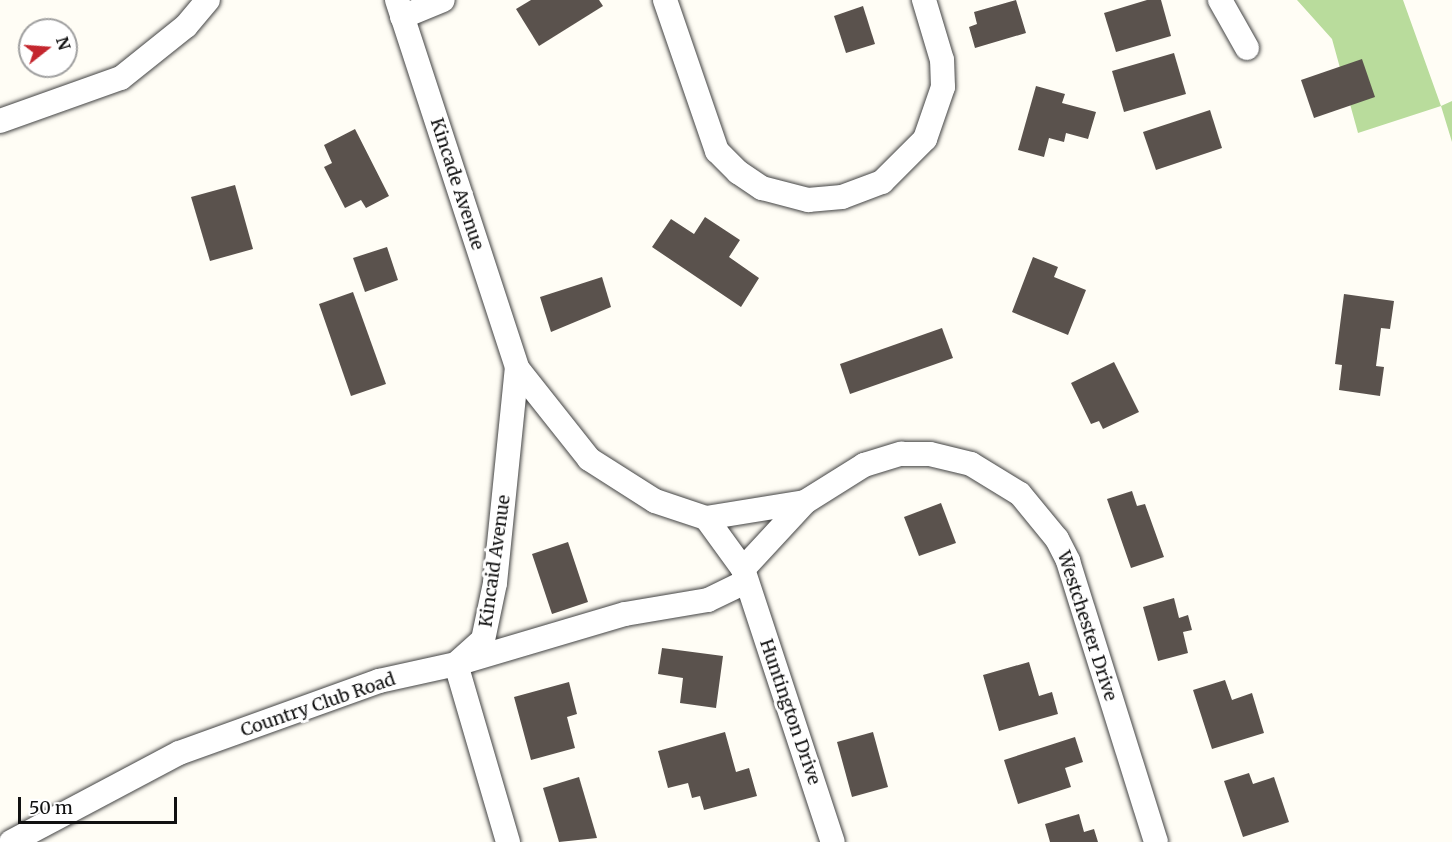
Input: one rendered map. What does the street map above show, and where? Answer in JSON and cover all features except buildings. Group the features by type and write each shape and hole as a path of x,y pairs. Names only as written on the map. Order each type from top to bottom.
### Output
{"street":[{"path":"0,121 120,78 186,26 208,0"},
{"path":"399,8 443,0"},
{"path":"665,0 717,151 762,188 808,200 842,197 882,182 925,140 943,87 942,60 924,0"},
{"path":"1220,0 1246,48"},
{"name":"Kincade Avenue","path":"399,8 517,368"},
{"path":"517,368 589,459 655,501 706,518 805,502"},
{"name":"Kincaid Avenue","path":"456,664 483,640 495,583 517,368"},
{"name":"Westchester Drive","path":"744,575 805,502 864,465 901,454 930,454 971,464 1020,494 1057,539 1068,561 1156,842"},
{"name":"Huntington Drive","path":"706,518 744,575 805,748 833,842"},
{"name":"Country Club Road","path":"11,842 179,753 379,681 456,664 626,614 708,600 744,575"},
{"path":"456,664 508,842"}],"green space":[{"path":"1297,0 1403,0 1441,106 1358,133 1332,39"},
{"path":"1452,101 1452,142 1441,106"}]}
